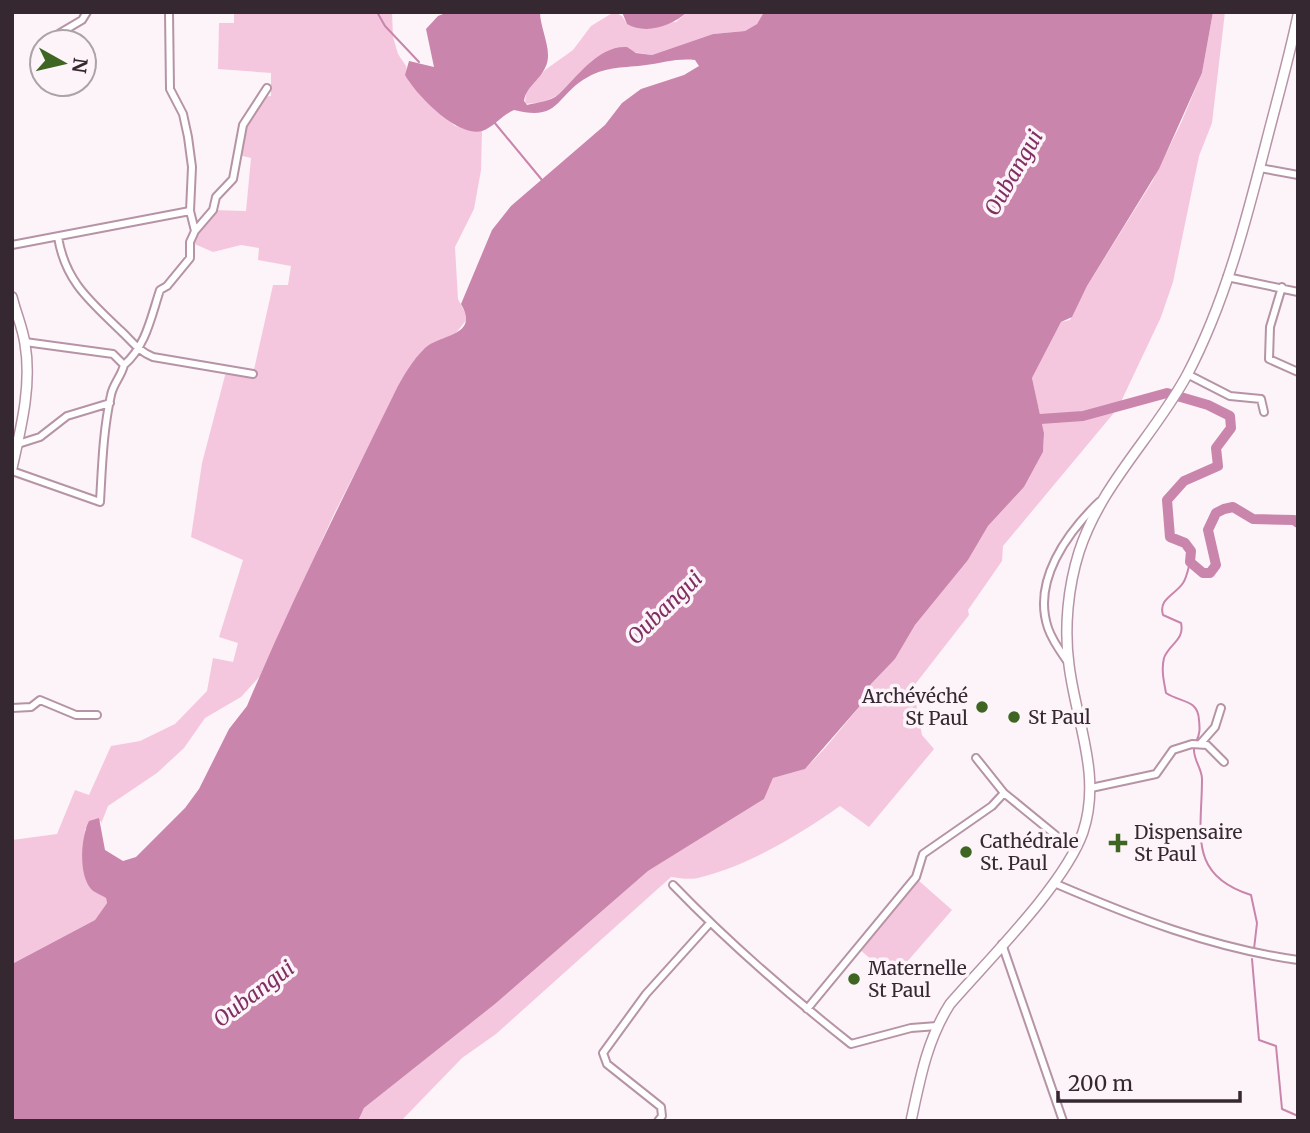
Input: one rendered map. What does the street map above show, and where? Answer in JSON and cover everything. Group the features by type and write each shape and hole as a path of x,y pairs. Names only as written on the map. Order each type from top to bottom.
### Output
{"main road":[{"path":"911,1121 929,1041 937,1026 950,1004 1054,883 1075,851 1084,828 1091,789 1086,745 1069,664 1071,586 1078,554 1101,501 1186,376 1227,277 1260,168 1298,15"},
{"path":"12,297 15,320 25,342 25,405 12,469"}],"street":[{"path":"68,28 82,20 88,12"},
{"path":"12,469 100,502 110,403 124,365 138,350 160,289 167,286 190,258 195,231 190,211 192,167 183,114 170,89 169,12"},
{"path":"195,231 213,210 216,197 233,178 243,125 267,88"},
{"path":"1260,168 1298,175"},
{"path":"12,245 190,211"},
{"path":"58,237 61,258 80,293 138,350 153,357 253,374"},
{"path":"1227,277 1298,292"},
{"path":"1282,287 1270,327 1269,359 1298,372"},
{"path":"25,342 113,355 124,365"},
{"path":"1186,376 1230,396 1261,398 1264,412"},
{"path":"18,444 40,437 67,416 110,403"},
{"path":"1069,664 1048,627 1045,589 1055,561 1070,534 1101,501"},
{"path":"12,708 31,706 40,700 76,715 97,715"},
{"path":"1200,744 1215,727 1221,708"},
{"path":"1091,789 1156,774 1173,750 1192,744 1213,749 1224,762"},
{"path":"976,758 1004,793 1075,851"},
{"path":"807,1009 916,877 923,854 992,806 1004,793"},
{"path":"1054,883 1154,925 1256,954 1298,960"},
{"path":"673,885 710,923 851,1044 911,1028 937,1026"},
{"path":"658,1121 662,1116 661,1107 607,1064 603,1053 646,994 710,923"},
{"path":"1002,944 1063,1121"}],"shaded area":[{"path":"234,12 392,12 393,37 398,54 406,66 409,82 455,126 482,131 481,170 474,209 455,247 458,299 468,318 456,333 428,346 399,386 334,514 260,676 241,697 205,718 184,748 157,773 108,806 101,824 101,821 85,829 84,849 88,876 107,903 95,920 12,964 12,840 57,834 75,790 89,795 111,746 140,741 175,724 207,691 213,658 233,662 238,643 219,637 243,560 191,537 202,463 227,368 253,374 273,285 288,285 291,266 258,260 259,248 241,245 213,252 190,242 213,210 246,211 251,158 238,155 243,125 262,97 271,96 271,73 218,69 219,23 234,23"},
{"path":"614,12 622,16 627,24 676,22 687,12 764,12 757,24 745,31 713,34 652,55 614,49 592,61 558,95 544,102 525,104 526,92 545,70 573,50 591,26"},
{"path":"1213,12 1225,12 1212,123 1199,156 1173,282 1161,317 1118,408 1003,546 1002,561 968,610 969,615 913,687 922,735 934,749 869,827 840,806 808,828 736,866 695,879 671,877 496,1034 462,1058 401,1121 358,1121 364,1108 495,1004 648,871 764,799 773,778 805,769 865,700 871,684 895,659 915,625 968,560 988,526 1024,487 1043,452 1044,433 1032,378 1061,322 1070,320 1087,286 1152,182 1202,73"},
{"path":"918,880 952,910 893,978 859,949"}],"water":[{"name":"Oubangui","path":"448,12 540,12 548,55 542,73 525,96 527,105 555,97 589,63 607,51 627,47 636,53 652,55 713,34 745,31 757,24 764,12 1213,12 1202,73 1159,169 1087,286 1072,317 1061,322 1032,378 1044,433 1043,452 1024,487 988,526 968,560 915,625 895,659 871,684 859,707 805,769 773,778 764,799 648,871 495,1004 364,1108 358,1121 12,1121 12,964 95,920 107,903 106,898 91,889 84,874 83,846 89,821 99,818 105,850 123,861 136,857 185,808 199,789 229,729 247,706 300,587 401,380 425,348 456,333 466,322 461,304 492,230 511,206 605,125 622,103 641,89 684,75 699,66 695,60 682,60 602,71 577,84 549,110 529,113 514,110 482,131 472,131 450,122 439,113 418,93 405,75 409,61 434,67 426,29 438,16"},
{"path":"622,12 687,12 666,25 642,29 627,24"}],"waterway":[{"path":"377,12 385,26 419,62"},
{"path":"494,122 542,180"},
{"path":"1026,420 1083,416 1167,393 1208,405 1230,416 1231,428 1216,448 1218,466 1184,481 1167,500 1170,537 1185,543 1191,551 1190,562 1203,573 1210,573 1216,565 1208,530 1216,513 1233,507 1253,519 1294,520 1298,523"},
{"path":"1190,562 1183,583 1163,605 1163,615 1181,623 1182,629 1179,638 1164,658 1163,671 1166,693 1196,708 1199,723 1196,742"},
{"path":"1194,748 1202,779 1201,834 1207,863 1216,876 1251,895 1257,923 1254,949"},
{"path":"1252,959 1259,1040 1276,1046 1282,1109 1298,1116"}],"place":[{"name":"Archévéché St Paul","path":"982,707"},
{"name":"St Paul","path":"1014,717"},
{"name":"Dispensaire St Paul","path":"1118,843"},
{"name":"Cathédrale St. Paul","path":"966,852"},
{"name":"Maternelle St Paul","path":"854,979"}]}
